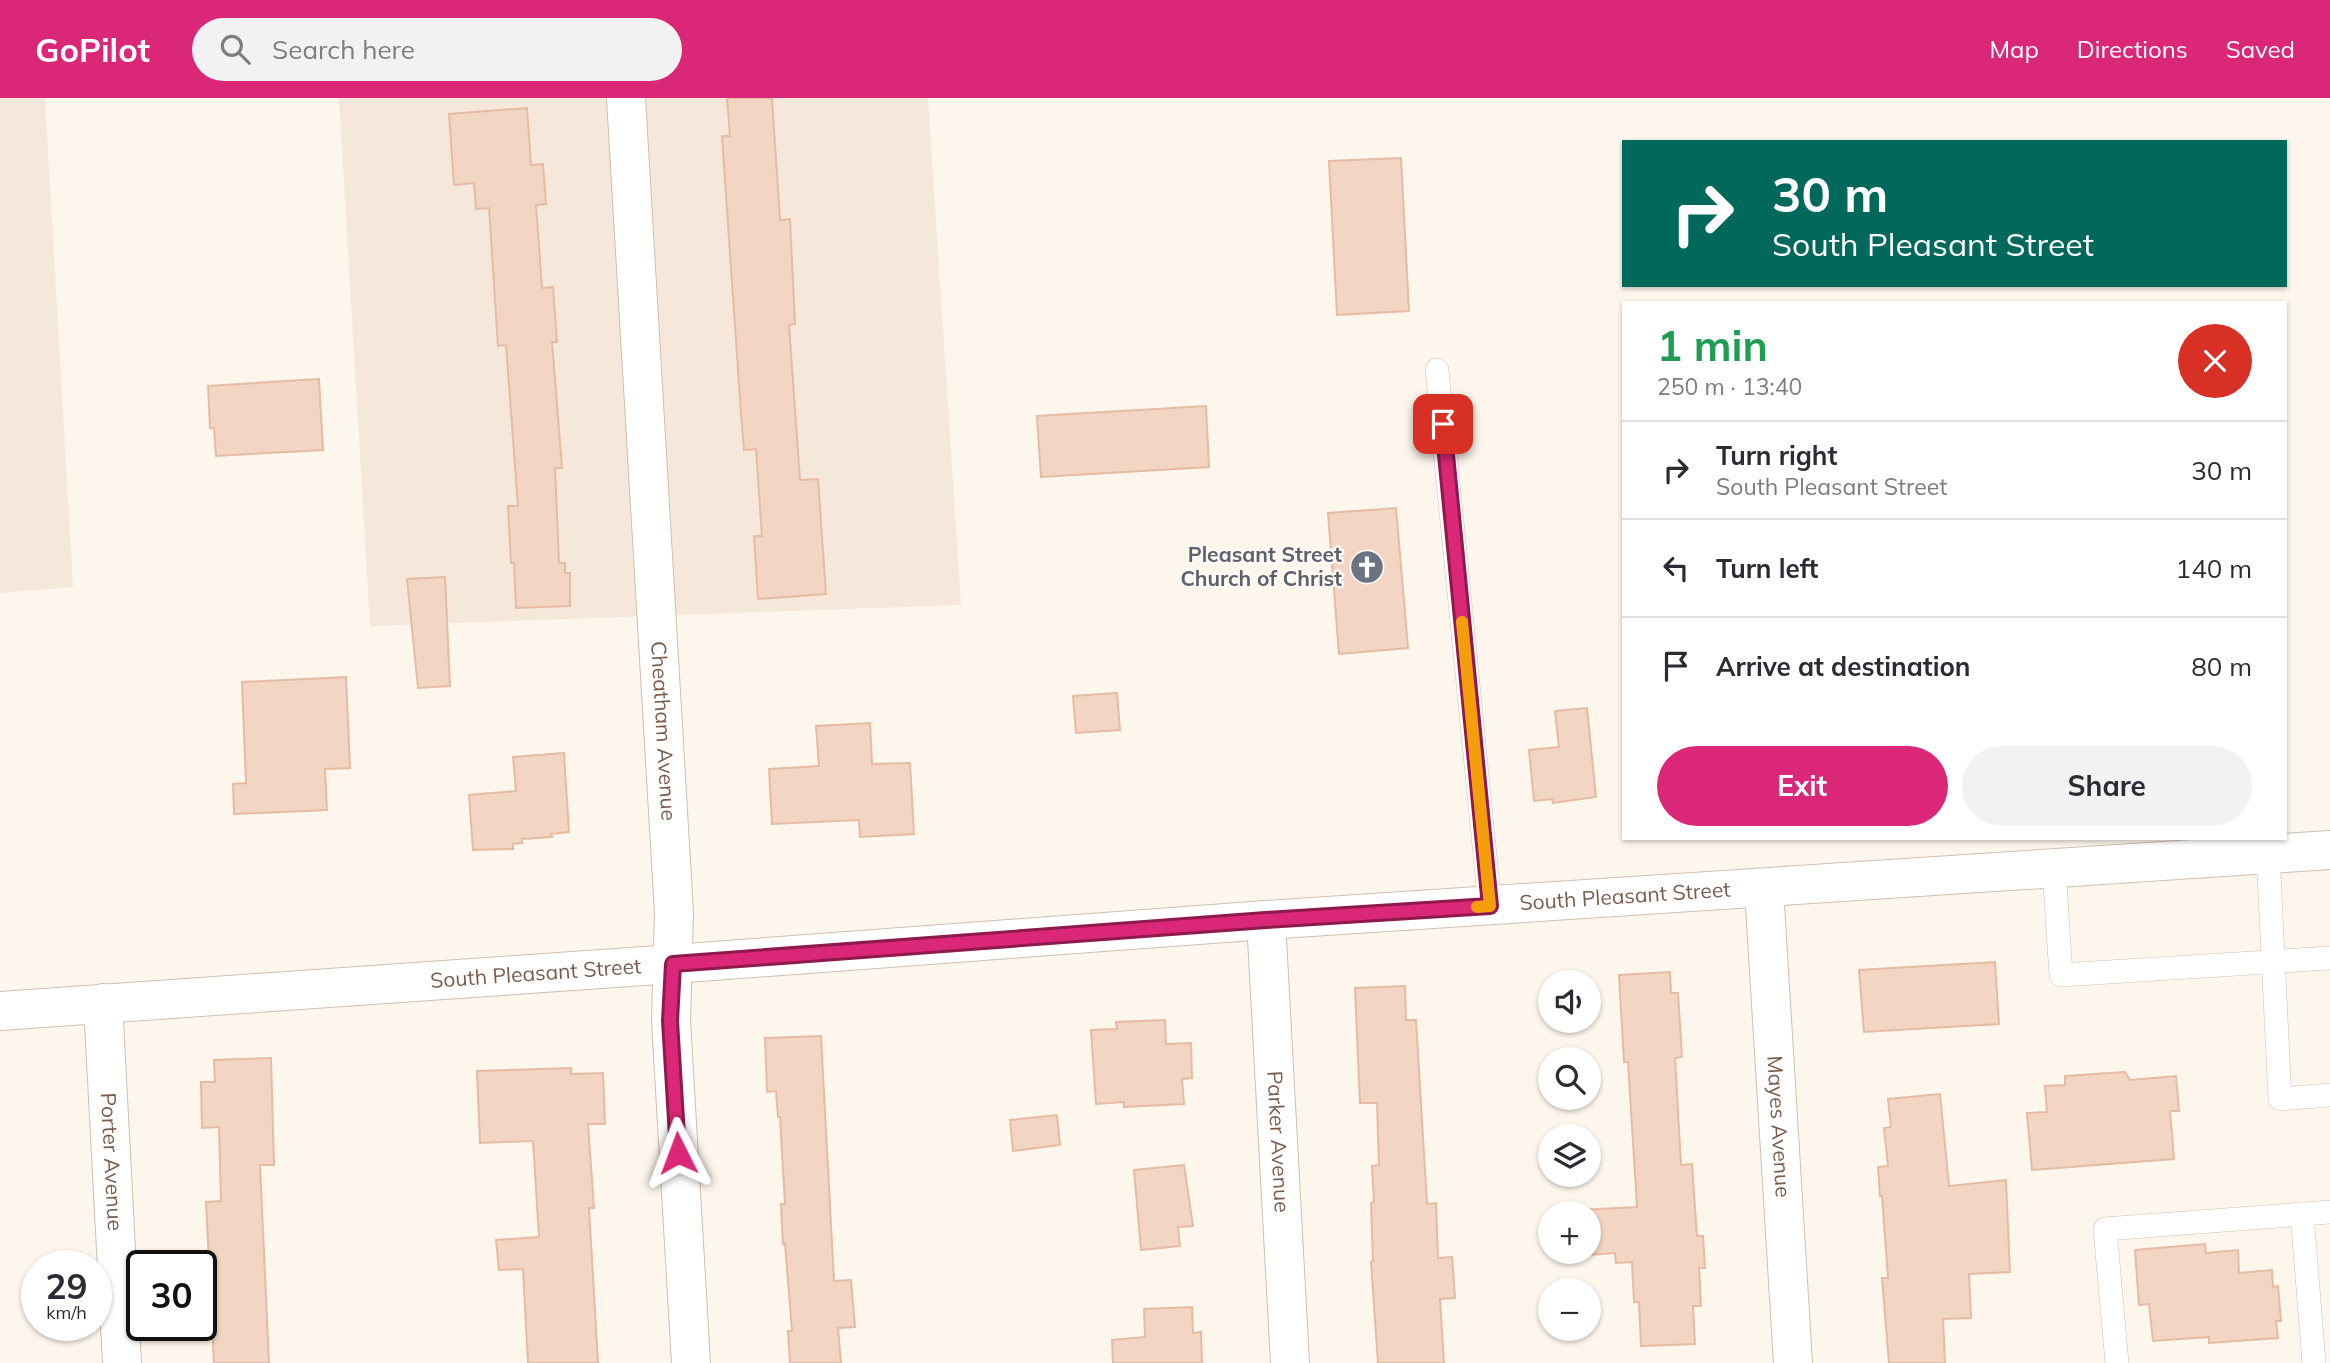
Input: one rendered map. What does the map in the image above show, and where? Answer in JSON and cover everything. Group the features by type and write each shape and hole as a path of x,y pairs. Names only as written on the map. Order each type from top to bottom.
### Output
{"street":[{"name":"Cheatham Avenue","path":"626,98 674,914 670,1021 691,1363"},
{"name":"South Pleasant Street","path":"0,1011 1266,920 2330,850"},
{"name":"Mayes Avenue","path":"1765,889 1793,1363"},
{"name":"Parker Avenue","path":"1266,920 1290,1363"},
{"name":"Porter Avenue","path":"103,1003 122,1363"}],"lane":[{"path":"1437,370 1490,906"},
{"path":"2268,854 2280,1099 2330,1095"},
{"path":"2054,869 2062,975 2330,958"},
{"path":"2117,1363 2105,1229 2330,1212"},
{"path":"2302,1214 2314,1363"}],"shaded area":[{"path":"0,98 45,98 73,587 0,593"},
{"path":"339,98 928,98 961,605 370,626"}],"building":[{"path":"727,98 772,98 780,220 790,219 795,324 789,325 800,480 818,479 826,594 758,599 754,536 762,536 756,449 744,450 741,414 722,136 730,136"},
{"path":"527,108 531,165 543,164 546,204 536,205 542,288 553,287 557,342 552,342 562,468 555,468 559,563 565,563 565,573 570,573 570,606 516,608 508,506 518,506 506,345 498,346 489,208 476,209 474,183 454,185 449,114"},
{"path":"1401,158 1409,311 1337,315 1329,161"},
{"path":"319,379 323,450 216,456 214,428 210,428 208,386"},
{"path":"1206,406 1209,467 1041,477 1037,416"},
{"name":"Pleasant Street Church of Christ","path":"1396,508 1408,648 1339,654 1328,513"},
{"path":"445,577 450,686 418,688 407,579"},
{"path":"346,677 350,768 325,769 327,810 234,814 233,784 246,783 242,682"},
{"path":"1117,693 1120,730 1076,733 1073,696"},
{"path":"1587,708 1596,797 1553,803 1552,799 1534,801 1529,750 1559,747 1555,711"},
{"path":"870,723 872,764 910,763 914,834 860,837 859,820 772,824 769,769 819,766 816,726"},
{"path":"564,753 569,832 551,834 552,837 522,839 522,843 513,844 513,849 473,850 469,795 516,791 513,757"},
{"path":"1995,962 1999,1024 1864,1032 1859,970"},
{"path":"1670,972 1671,993 1678,993 1682,1057 1675,1058 1681,1165 1692,1164 1697,1236 1703,1236 1705,1268 1699,1268 1701,1306 1693,1306 1695,1344 1641,1346 1639,1302 1634,1302 1632,1262 1616,1263 1615,1253 1601,1254 1601,1209 1637,1207 1628,1062 1624,1062 1619,975"},
{"path":"1405,986 1406,1020 1416,1020 1427,1204 1436,1203 1438,1258 1452,1257 1455,1298 1440,1299 1444,1363 1378,1363 1371,1262 1371,1203 1374,1202 1372,1166 1379,1165 1377,1103 1360,1103 1355,988"},
{"path":"1165,1020 1166,1044 1191,1043 1192,1078 1182,1079 1184,1104 1124,1107 1124,1102 1096,1104 1091,1030 1117,1029 1116,1022"},
{"path":"821,1036 834,1281 851,1280 855,1327 838,1328 841,1363 790,1363 788,1331 792,1331 785,1243 783,1244 781,1204 785,1204 780,1117 776,1091 767,1092 765,1038"},
{"path":"271,1058 274,1165 260,1165 269,1363 214,1363 213,1341 217,1341 217,1250 208,1250 206,1202 221,1201 219,1127 202,1128 201,1082 215,1082 214,1060"},
{"path":"571,1068 571,1074 603,1073 605,1124 588,1124 594,1208 589,1208 598,1363 528,1363 523,1269 499,1270 496,1240 539,1237 533,1141 480,1143 477,1071"},
{"path":"2125,1072 2130,1080 2176,1076 2179,1111 2170,1111 2174,1159 2032,1170 2027,1113 2047,1112 2045,1086 2065,1085 2065,1076"},
{"path":"1940,1094 1949,1186 2006,1180 2010,1272 1969,1274 1971,1318 1943,1319 1945,1363 1889,1363 1882,1278 1888,1278 1878,1167 1888,1166 1884,1128 1891,1127 1888,1099"},
{"path":"1057,1115 1060,1145 1013,1151 1010,1120"},
{"path":"1184,1165 1193,1226 1178,1227 1180,1246 1141,1250 1134,1170"},
{"path":"2205,1244 2206,1253 2238,1250 2239,1273 2272,1270 2273,1287 2278,1286 2281,1321 2276,1321 2278,1338 2209,1343 2209,1337 2153,1341 2149,1304 2139,1305 2135,1250"},
{"path":"1192,1307 1193,1333 1201,1332 1202,1363 1113,1363 1112,1340 1145,1337 1144,1309"}],"slow traffic":[{"path":"1462,622 1490,906 1477,907"}],"place":[{"name":"Pleasant Street Church of Christ","path":"1367,567"}],"route":[{"path":"678,1153 670,1021 673,964 1490,906 1443,424"}]}
